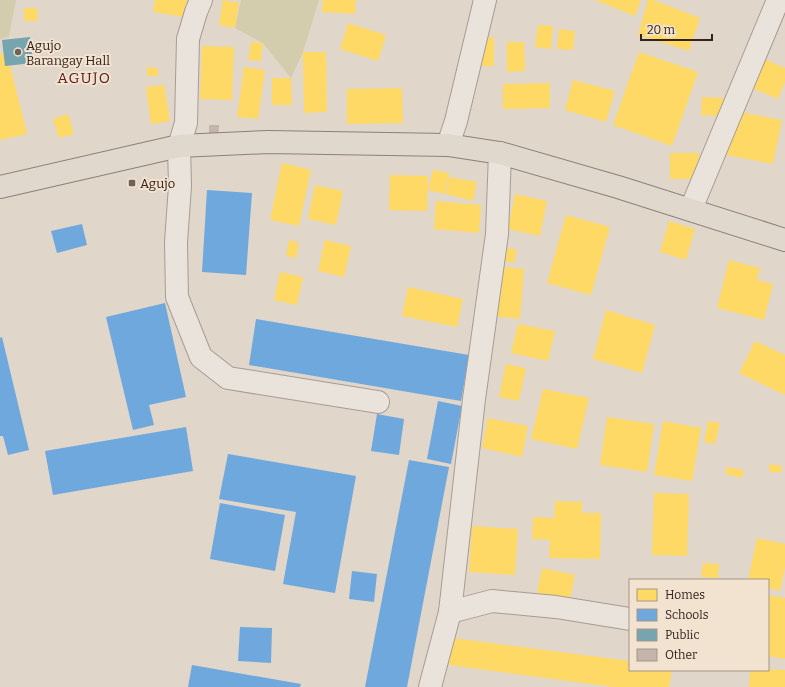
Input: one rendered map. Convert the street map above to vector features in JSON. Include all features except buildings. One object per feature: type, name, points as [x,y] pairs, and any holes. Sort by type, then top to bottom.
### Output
[{"type":"main road","points":[[0,187],[179,146],[268,142],[448,146],[500,152],[691,209],[785,240]]},
{"type":"street","points":[[202,0],[196,12],[188,39],[186,123],[179,146],[180,186],[176,242],[177,297],[200,357],[228,378],[378,402]]},
{"type":"street","points":[[448,146],[458,114],[485,0]]},
{"type":"street","points":[[691,209],[778,0]]},
{"type":"street","points":[[430,687],[450,612],[474,399],[497,234],[500,152]]},
{"type":"street","points":[[450,612],[492,600],[556,607],[629,618]]},
{"type":"shaded area","points":[[0,0],[16,0],[9,36],[0,39]]},
{"type":"shaded area","points":[[241,0],[319,0],[303,52],[291,78],[263,43],[235,28]]},
{"type":"place","name":"Agujo Barangay Hall","points":[[18,52]]},
{"type":"place","name":"Agujo","points":[[132,183]]},
{"type":"district","name":"AGUJO","points":[[84,78]]}]
